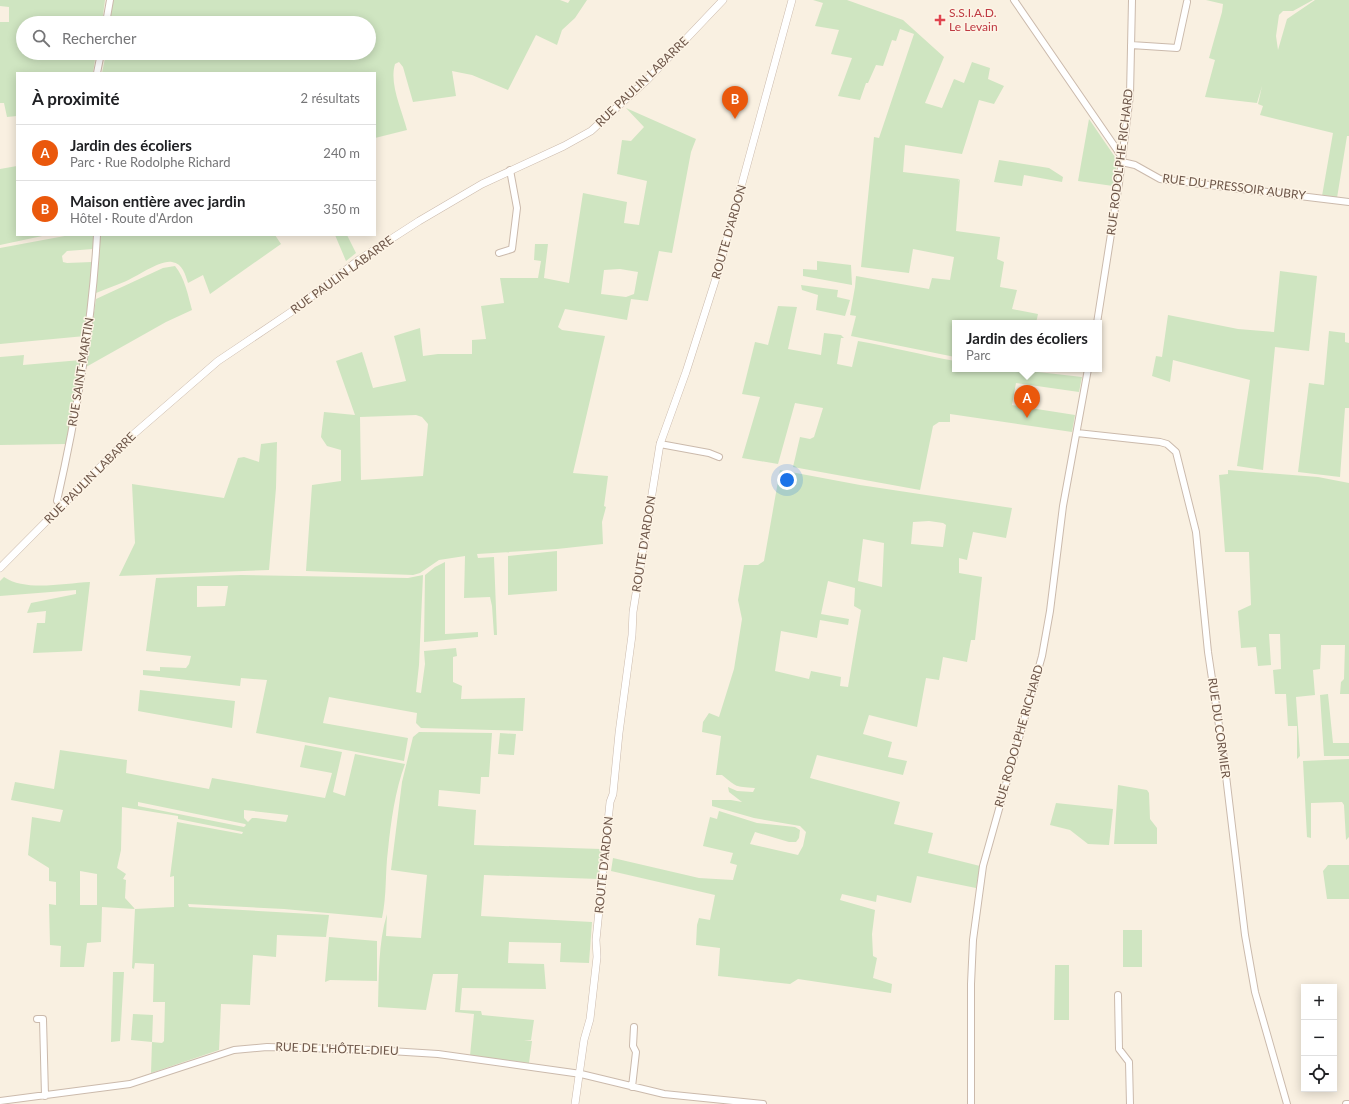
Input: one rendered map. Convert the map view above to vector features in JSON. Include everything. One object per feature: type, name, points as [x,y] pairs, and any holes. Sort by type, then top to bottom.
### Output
[{"type":"street","points":[[107,16],[110,0]]},
{"type":"street","name":"RUE PAULIN LABARRE","points":[[0,568],[61,505],[128,440],[218,361],[294,310],[366,255],[444,206],[510,170],[564,146],[591,131],[648,79],[723,0]]},
{"type":"street","name":"ROUTE D'ARDON","points":[[576,1104],[581,1074],[584,1040],[593,997],[597,957],[596,940],[610,802],[613,794],[619,733],[632,635],[633,612],[660,444],[686,372],[717,275],[792,0]]},
{"type":"street","points":[[1014,0],[1122,159]]},
{"type":"street","name":"RUE RODOLPHE RICHARD","points":[[1098,320],[1106,272],[1130,95],[1132,0]]},
{"type":"street","points":[[1131,45],[1176,48],[1187,2]]},
{"type":"street","points":[[97,72],[100,60]]},
{"type":"street","name":"RUE DU PRESSOIR AUBRY","points":[[1122,159],[1160,179],[1349,202]]},
{"type":"street","points":[[499,253],[512,249],[517,208],[510,170]]},
{"type":"street","name":"RUE SAINT-MARTIN","points":[[61,505],[57,501],[70,444],[85,359],[93,294],[97,236]]},
{"type":"street","name":"RUE RODOLPHE RICHARD","points":[[971,1104],[971,984],[973,940],[983,866],[1042,656],[1050,611],[1063,506],[1087,372]]},
{"type":"street","name":"RUE DU CORMIER","points":[[1077,433],[1160,442],[1167,444],[1176,452],[1187,491],[1196,532],[1208,652],[1224,759],[1246,942],[1255,992],[1287,1104]]},
{"type":"street","points":[[660,444],[709,453],[719,457]]},
{"type":"street","points":[[1118,995],[1119,1049],[1129,1062],[1130,1104]]},
{"type":"street","points":[[37,1019],[43,1019],[45,1096]]},
{"type":"street","points":[[632,1087],[636,1052],[633,1046],[634,1028]]},
{"type":"street","name":"RUE DE L'HÔTEL-DIEU","points":[[0,1101],[130,1084],[234,1050],[267,1046],[400,1051],[581,1074],[664,1094],[763,1104]]},
{"type":"green space","points":[[0,0],[105,0],[103,16],[16,16],[16,60],[95,60],[93,72],[16,72],[16,116],[7,117],[4,103],[0,103],[0,22],[9,22],[9,7],[0,6]]},
{"type":"green space","points":[[113,0],[560,0],[568,3],[570,0],[587,0],[575,18],[562,30],[557,45],[536,35],[508,90],[472,75],[452,71],[456,96],[413,102],[403,67],[399,62],[395,64],[395,88],[407,130],[376,138],[376,72],[102,72],[105,60],[376,60],[376,16],[111,16]]},
{"type":"green space","points":[[813,0],[847,0],[903,20],[944,57],[925,103],[942,108],[954,79],[964,83],[972,62],[990,68],[988,79],[1004,86],[994,104],[979,100],[962,154],[905,145],[903,172],[959,179],[958,182],[960,179],[956,231],[1000,237],[997,259],[1004,262],[1000,287],[1017,290],[1012,309],[1038,314],[1037,320],[952,320],[952,356],[851,336],[856,316],[850,315],[856,276],[929,289],[932,278],[950,280],[954,257],[913,249],[909,273],[861,267],[874,137],[879,138],[914,34],[900,29],[896,41],[892,40],[883,66],[876,65],[868,83],[866,83],[860,100],[838,96],[852,58],[831,54],[839,30],[815,26],[823,3]]},
{"type":"green space","points":[[1206,0],[1313,0],[1293,11],[1283,11],[1279,15],[1276,36],[1278,50],[1287,19],[1315,0],[1349,0],[1349,136],[1347,136],[1337,198],[1322,196],[1333,133],[1260,115],[1263,106],[1258,104],[1262,86],[1257,103],[1205,97],[1215,60],[1209,58],[1223,4]]},
{"type":"green space","points":[[626,108],[696,139],[691,152],[672,253],[659,251],[648,301],[631,299],[627,320],[565,309],[558,327],[562,330],[605,336],[573,473],[608,476],[604,506],[606,507],[602,522],[603,544],[557,549],[477,554],[478,558],[494,557],[497,635],[494,635],[490,597],[464,598],[465,556],[439,560],[420,573],[413,575],[306,571],[312,485],[341,481],[341,450],[327,446],[321,437],[324,412],[355,415],[336,361],[362,352],[373,388],[406,381],[394,336],[420,328],[423,356],[438,354],[472,354],[472,340],[486,339],[481,306],[504,303],[500,278],[538,278],[541,261],[534,260],[535,244],[548,244],[544,278],[569,283],[583,193],[627,202],[624,223],[639,225],[647,181],[617,174],[622,140],[631,141],[644,127]],"holes":[[[620,269],[638,272],[634,294],[626,297],[601,294],[604,270]],[[416,415],[422,417],[428,424],[423,476],[361,480],[360,417]]]},
{"type":"green space","points":[[1089,119],[1115,157],[1117,163],[1113,186],[1078,181]]},
{"type":"green space","points":[[999,160],[1049,168],[1063,177],[1062,182],[1024,175],[1022,186],[994,182]]},
{"type":"green space","points":[[16,166],[16,236],[42,236],[0,245],[0,169]]},
{"type":"green space","points":[[65,236],[93,236],[93,249],[67,251],[62,256],[63,262],[67,263],[92,262],[85,336],[0,344],[0,248]]},
{"type":"green space","points":[[100,236],[276,236],[281,244],[210,294],[203,275],[188,283],[185,273],[181,267],[172,262],[155,266],[129,280],[96,293]]},
{"type":"green space","points":[[335,236],[348,236],[356,253],[346,261]]},
{"type":"green space","points":[[817,261],[851,265],[852,285],[803,276],[803,269],[817,270]]},
{"type":"green space","points":[[175,266],[184,282],[192,310],[166,322],[86,367],[96,299],[163,268]]},
{"type":"green space","points":[[1280,271],[1317,276],[1309,351],[1275,347],[1263,470],[1237,466],[1250,380],[1173,360],[1170,382],[1152,376],[1156,356],[1162,357],[1168,315],[1238,329],[1274,332]]},
{"type":"green space","points":[[801,285],[838,290],[837,297],[850,300],[845,316],[816,310],[818,295],[802,290]]},
{"type":"green space","points":[[778,306],[797,307],[788,349],[821,355],[824,333],[841,335],[844,338],[841,338],[837,364],[852,367],[858,341],[952,360],[952,372],[1038,372],[1082,377],[1079,392],[1016,383],[1012,405],[1075,415],[1072,432],[950,414],[950,422],[939,422],[933,426],[920,490],[793,467],[800,437],[810,439],[814,437],[823,408],[795,403],[778,464],[742,458],[760,397],[742,394],[755,342],[768,345]]},
{"type":"green space","points":[[1329,331],[1345,333],[1345,342],[1349,343],[1349,408],[1345,408],[1340,477],[1298,472],[1309,383],[1324,385]]},
{"type":"green space","points":[[24,355],[23,365],[81,360],[66,444],[0,445],[0,357]]},
{"type":"green space","points":[[277,442],[276,488],[269,570],[119,576],[135,543],[132,484],[224,498],[238,458],[244,457],[259,462],[261,444]]},
{"type":"green space","points":[[780,470],[860,485],[1012,508],[1006,538],[973,532],[967,560],[959,558],[959,573],[982,577],[975,640],[971,640],[967,662],[943,657],[939,680],[926,678],[917,727],[869,715],[863,734],[892,742],[888,757],[907,761],[903,775],[817,755],[810,778],[900,802],[894,824],[933,833],[928,853],[980,866],[976,888],[917,876],[911,903],[877,895],[876,902],[842,894],[840,900],[875,910],[872,934],[873,956],[877,958],[873,978],[892,984],[891,993],[798,979],[790,984],[718,976],[720,948],[696,945],[697,925],[699,918],[710,920],[715,895],[611,871],[613,858],[699,878],[733,880],[737,865],[730,863],[733,853],[703,846],[710,817],[717,819],[719,811],[757,823],[795,827],[800,830],[799,838],[796,842],[789,842],[755,832],[750,844],[798,855],[803,846],[806,832],[800,826],[754,818],[712,806],[712,800],[731,800],[742,802],[729,792],[728,787],[737,791],[753,792],[755,788],[737,786],[722,775],[716,775],[721,736],[702,732],[703,722],[709,713],[719,717],[734,669],[742,619],[738,600],[744,565],[758,565],[764,561]],"holes":[[[929,521],[943,523],[946,525],[943,547],[911,544],[913,522]],[[863,539],[884,543],[882,587],[858,581]],[[828,581],[855,588],[854,606],[861,610],[848,687],[840,686],[841,677],[811,671],[809,679],[775,671],[781,631],[817,638],[820,620],[848,625],[849,619],[821,614]]]},
{"type":"green space","points":[[1228,470],[1318,477],[1349,483],[1349,694],[1340,694],[1341,682],[1344,679],[1345,645],[1321,645],[1320,669],[1313,670],[1315,695],[1296,697],[1300,756],[1297,759],[1297,726],[1288,726],[1286,694],[1275,694],[1273,670],[1281,669],[1280,634],[1269,634],[1271,665],[1258,666],[1256,647],[1241,648],[1238,611],[1251,605],[1249,552],[1225,552],[1219,475],[1228,474]]},
{"type":"green space","points":[[557,551],[557,591],[508,595],[508,556]]},
{"type":"green space","points":[[445,562],[445,634],[478,632],[478,637],[424,642],[425,575],[435,567]]},
{"type":"green space","points":[[241,575],[408,578],[423,575],[419,665],[416,692],[421,693],[425,664],[424,651],[456,648],[457,656],[453,657],[453,682],[462,686],[461,699],[525,698],[523,731],[421,728],[416,723],[417,713],[329,697],[323,723],[408,738],[404,761],[256,733],[267,680],[241,678],[240,686],[143,675],[143,670],[160,671],[160,667],[186,668],[189,664],[191,656],[146,651],[156,578]],"holes":[[[197,586],[228,586],[225,606],[197,607]]]},
{"type":"green space","points":[[4,577],[13,582],[46,586],[90,582],[82,651],[33,653],[37,623],[45,623],[46,611],[27,613],[31,603],[76,594],[76,590],[0,596],[0,581]]},
{"type":"green space","points":[[140,690],[235,701],[232,728],[138,711]]},
{"type":"green space","points":[[1328,694],[1333,743],[1349,743],[1349,756],[1324,756],[1320,695]]},
{"type":"green space","points":[[419,732],[492,733],[489,777],[481,777],[480,794],[439,790],[438,806],[476,810],[474,845],[601,849],[598,879],[484,875],[481,916],[592,922],[589,963],[560,962],[561,943],[509,942],[508,963],[544,964],[546,989],[462,988],[460,1010],[481,1011],[482,1015],[534,1020],[531,1040],[524,1040],[532,1041],[529,1063],[470,1056],[474,1014],[455,1012],[458,974],[433,974],[426,1010],[378,1007],[380,948],[387,914],[386,936],[421,938],[427,875],[391,870],[402,782],[413,737]]},
{"type":"green space","points":[[500,733],[516,734],[514,755],[498,754]]},
{"type":"green space","points":[[305,745],[342,752],[333,792],[345,796],[355,754],[405,764],[396,795],[392,817],[387,858],[385,901],[382,918],[284,909],[188,904],[189,907],[329,915],[326,937],[277,935],[276,957],[253,955],[250,1005],[221,1004],[219,1050],[151,1073],[152,1042],[162,1043],[164,1041],[165,1002],[153,1002],[154,964],[135,963],[134,969],[132,968],[135,909],[102,907],[101,942],[87,943],[84,967],[60,967],[61,946],[50,945],[49,904],[56,905],[56,882],[49,881],[49,868],[28,855],[32,817],[60,822],[63,810],[11,800],[15,782],[54,789],[60,750],[127,760],[126,773],[209,789],[212,778],[325,798],[332,773],[300,767]],"holes":[[[138,802],[246,825],[244,827],[138,806]],[[122,807],[178,816],[178,819],[243,832],[242,834],[177,822],[170,877],[174,876],[174,907],[135,909],[125,898],[126,880],[123,879],[126,874],[117,868],[121,850]],[[244,810],[288,815],[286,822],[256,818],[252,818],[248,822],[244,818]],[[80,871],[97,874],[97,905],[80,905]]]},
{"type":"green space","points":[[1349,759],[1349,837],[1346,840],[1344,805],[1342,802],[1311,803],[1311,838],[1307,837],[1303,761]]},
{"type":"green space","points":[[1118,785],[1147,790],[1149,793],[1150,819],[1157,828],[1157,844],[1114,844]]},
{"type":"green space","points":[[1056,803],[1113,809],[1109,845],[1088,844],[1070,830],[1050,825]]},
{"type":"green space","points":[[1328,865],[1349,865],[1349,899],[1327,899],[1323,871]]},
{"type":"green space","points":[[1123,930],[1142,930],[1142,967],[1123,967]]},
{"type":"green space","points":[[329,937],[377,941],[377,981],[330,980],[325,982]]},
{"type":"green space","points":[[1055,965],[1069,965],[1069,1020],[1054,1020]]},
{"type":"green space","points":[[113,972],[124,972],[120,1041],[111,1042]]},
{"type":"green space","points":[[133,1014],[153,1015],[152,1042],[131,1040]]},
{"type":"place","name":"S.S.I.A.D. Le Levain","points":[[940,20]]},
{"type":"place","name":"Maison entière avec jardin","points":[[735,119]]},
{"type":"place","name":"Jardin des écoliers","points":[[1027,418]]}]
